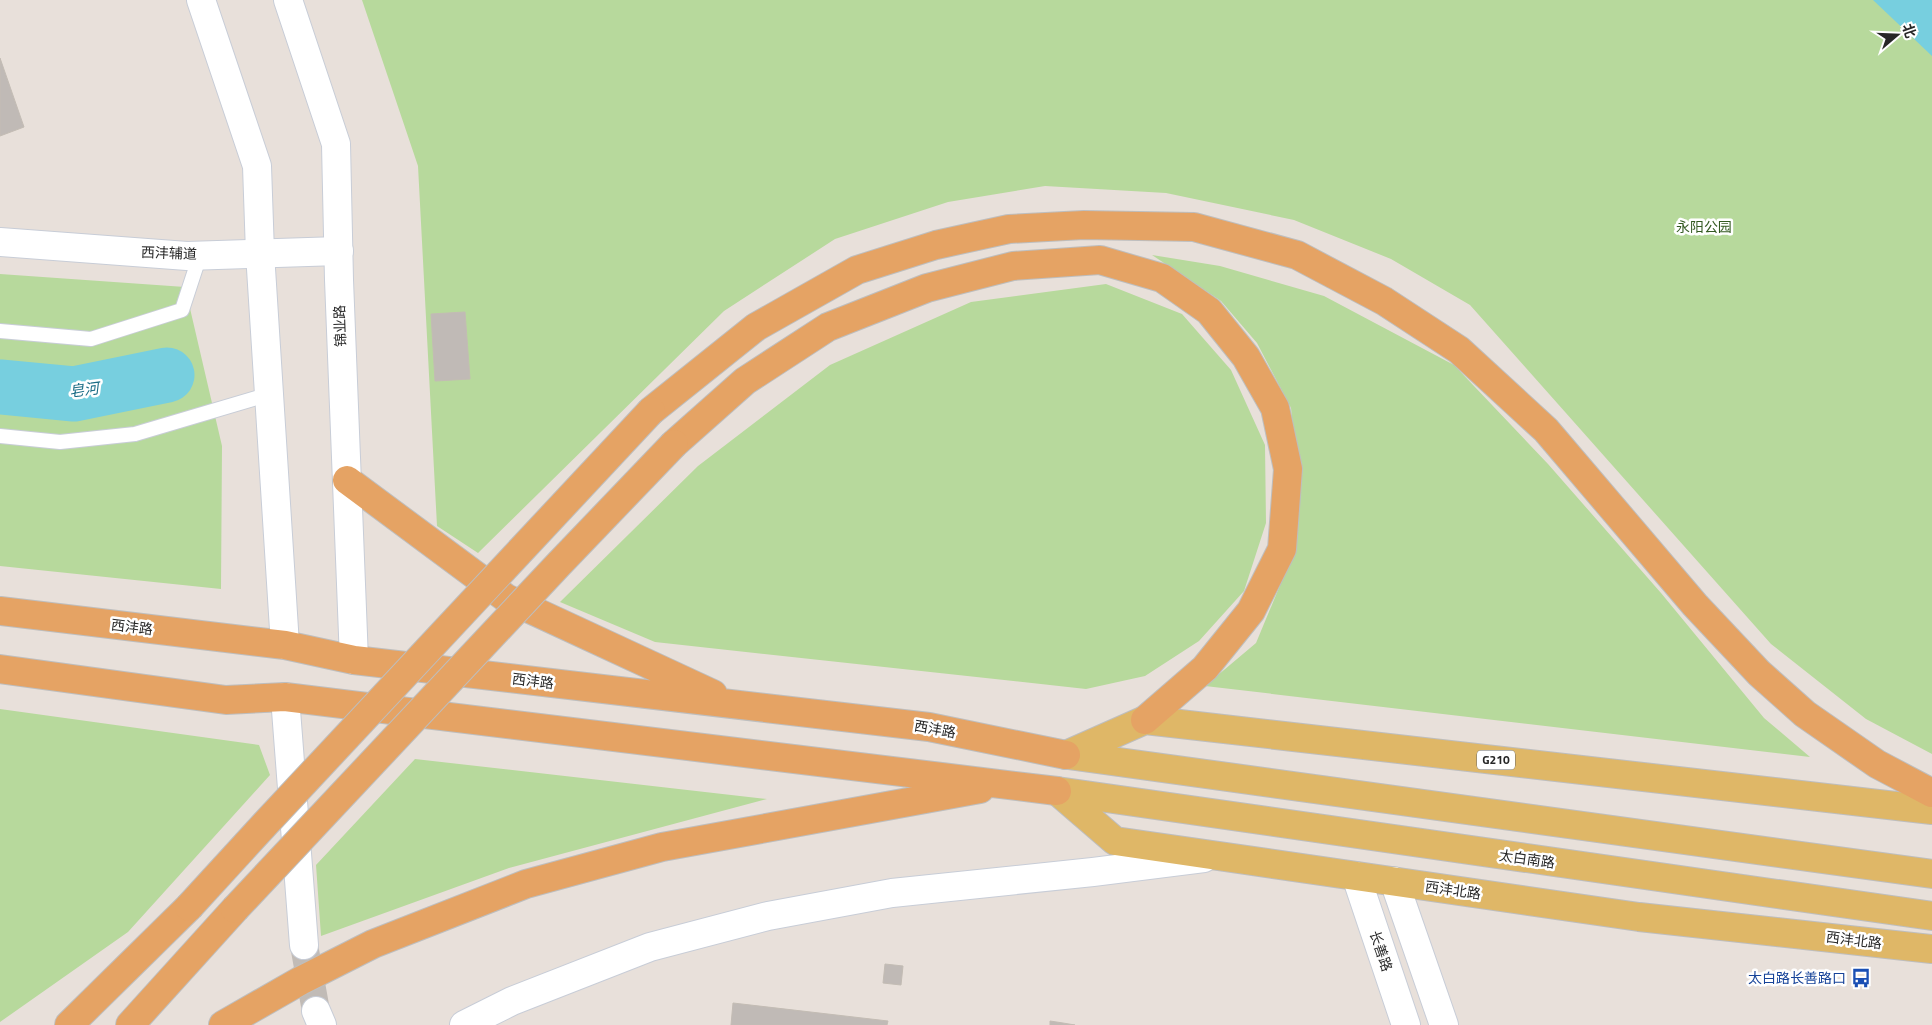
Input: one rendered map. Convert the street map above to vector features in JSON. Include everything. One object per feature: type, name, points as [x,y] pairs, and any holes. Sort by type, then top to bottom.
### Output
[{"type":"highway","points":[[69,1025],[189,907],[651,411],[765,322],[857,270],[936,245],[1008,229],[1084,225],[1194,227],[1297,255],[1384,301],[1459,350],[1546,430],[1695,605],[1759,673],[1805,714],[1877,764],[1932,793]]},
{"type":"highway","points":[[130,1025],[235,909],[674,444],[745,381],[828,327],[927,288],[1013,266],[1100,260],[1162,278],[1209,311],[1246,357],[1274,408],[1288,469],[1282,549],[1251,612],[1205,668],[1145,720]]},
{"type":"highway","points":[[346,480],[506,598],[735,704]]},
{"type":"highway","name":"西沣路","points":[[0,611],[285,645],[354,660],[929,727],[1066,755]]},
{"type":"highway","points":[[0,670],[226,700],[285,697],[1057,791]]},
{"type":"highway","points":[[223,1025],[300,981],[372,944],[526,884],[662,846],[1005,785]]},
{"type":"main road","points":[[1066,755],[1145,720]]},
{"type":"main road","name":"G210","points":[[1145,720],[1932,810]]},
{"type":"main road","points":[[1066,755],[1123,761],[1932,874]]},
{"type":"main road","name":"太白南路","points":[[1057,791],[1122,802],[1932,916]]},
{"type":"main road","name":"西沣北路","points":[[1057,791],[1115,841],[1639,917],[1932,949]]},
{"type":"street","points":[[202,0],[257,166],[260,253],[285,645]]},
{"type":"street","name":"锦业路","points":[[288,0],[336,144],[346,480],[354,660]]},
{"type":"street","name":"西沣辅道","points":[[0,242],[187,256],[339,251]]},
{"type":"street","points":[[285,697],[304,945]]},
{"type":"street","points":[[464,1025],[512,1001],[650,947],[768,916],[892,893],[1093,872],[1219,856]]},
{"type":"street","name":"长善路","points":[[1356,876],[1406,1025]]},
{"type":"street","points":[[1394,881],[1444,1025]]},
{"type":"lane","points":[[0,331],[91,339],[182,310],[200,255]]},
{"type":"lane","points":[[0,436],[60,442],[135,434],[270,394]]},
{"type":"green space","name":"永阳公园","points":[[362,0],[1932,0],[1932,754],[1866,719],[1771,644],[1470,305],[1391,259],[1294,220],[1166,193],[1045,186],[948,202],[835,239],[724,311],[478,553],[437,526],[418,166]]},
{"type":"green space","points":[[1152,255],[1220,266],[1324,296],[1454,365],[1548,464],[1661,593],[1764,718],[1810,757],[1205,686],[1256,643],[1286,571],[1300,495],[1291,408],[1257,343],[1221,301]]},
{"type":"green space","points":[[0,274],[185,287],[222,446],[221,589],[0,566]]},
{"type":"green space","points":[[1106,284],[1182,314],[1231,370],[1265,445],[1266,523],[1244,591],[1199,641],[1145,676],[1086,689],[655,642],[560,602],[698,466],[830,365],[971,302]]},
{"type":"green space","points":[[0,709],[259,745],[270,775],[128,932],[0,1022]]},
{"type":"green space","points":[[415,759],[767,799],[509,868],[321,936],[316,865]]},
{"type":"water","points":[[1873,0],[1932,0],[1932,56]]},
{"type":"building","points":[[0,58],[24,127],[0,136]]},
{"type":"building","points":[[465,312],[470,379],[435,381],[431,314]]},
{"type":"building","points":[[885,964],[903,966],[901,985],[883,983]]},
{"type":"building","points":[[733,1003],[888,1021],[887,1025],[731,1025]]},
{"type":"building","points":[[1050,1021],[1063,1023],[1075,1025],[1050,1025]]},
{"type":"waterway","name":"皂河","points":[[0,387],[74,394],[167,375]]},
{"type":"tunnel","points":[[304,945],[316,1011]]},
{"type":"place","name":"太白路长善路口","points":[[1861,978]]}]
